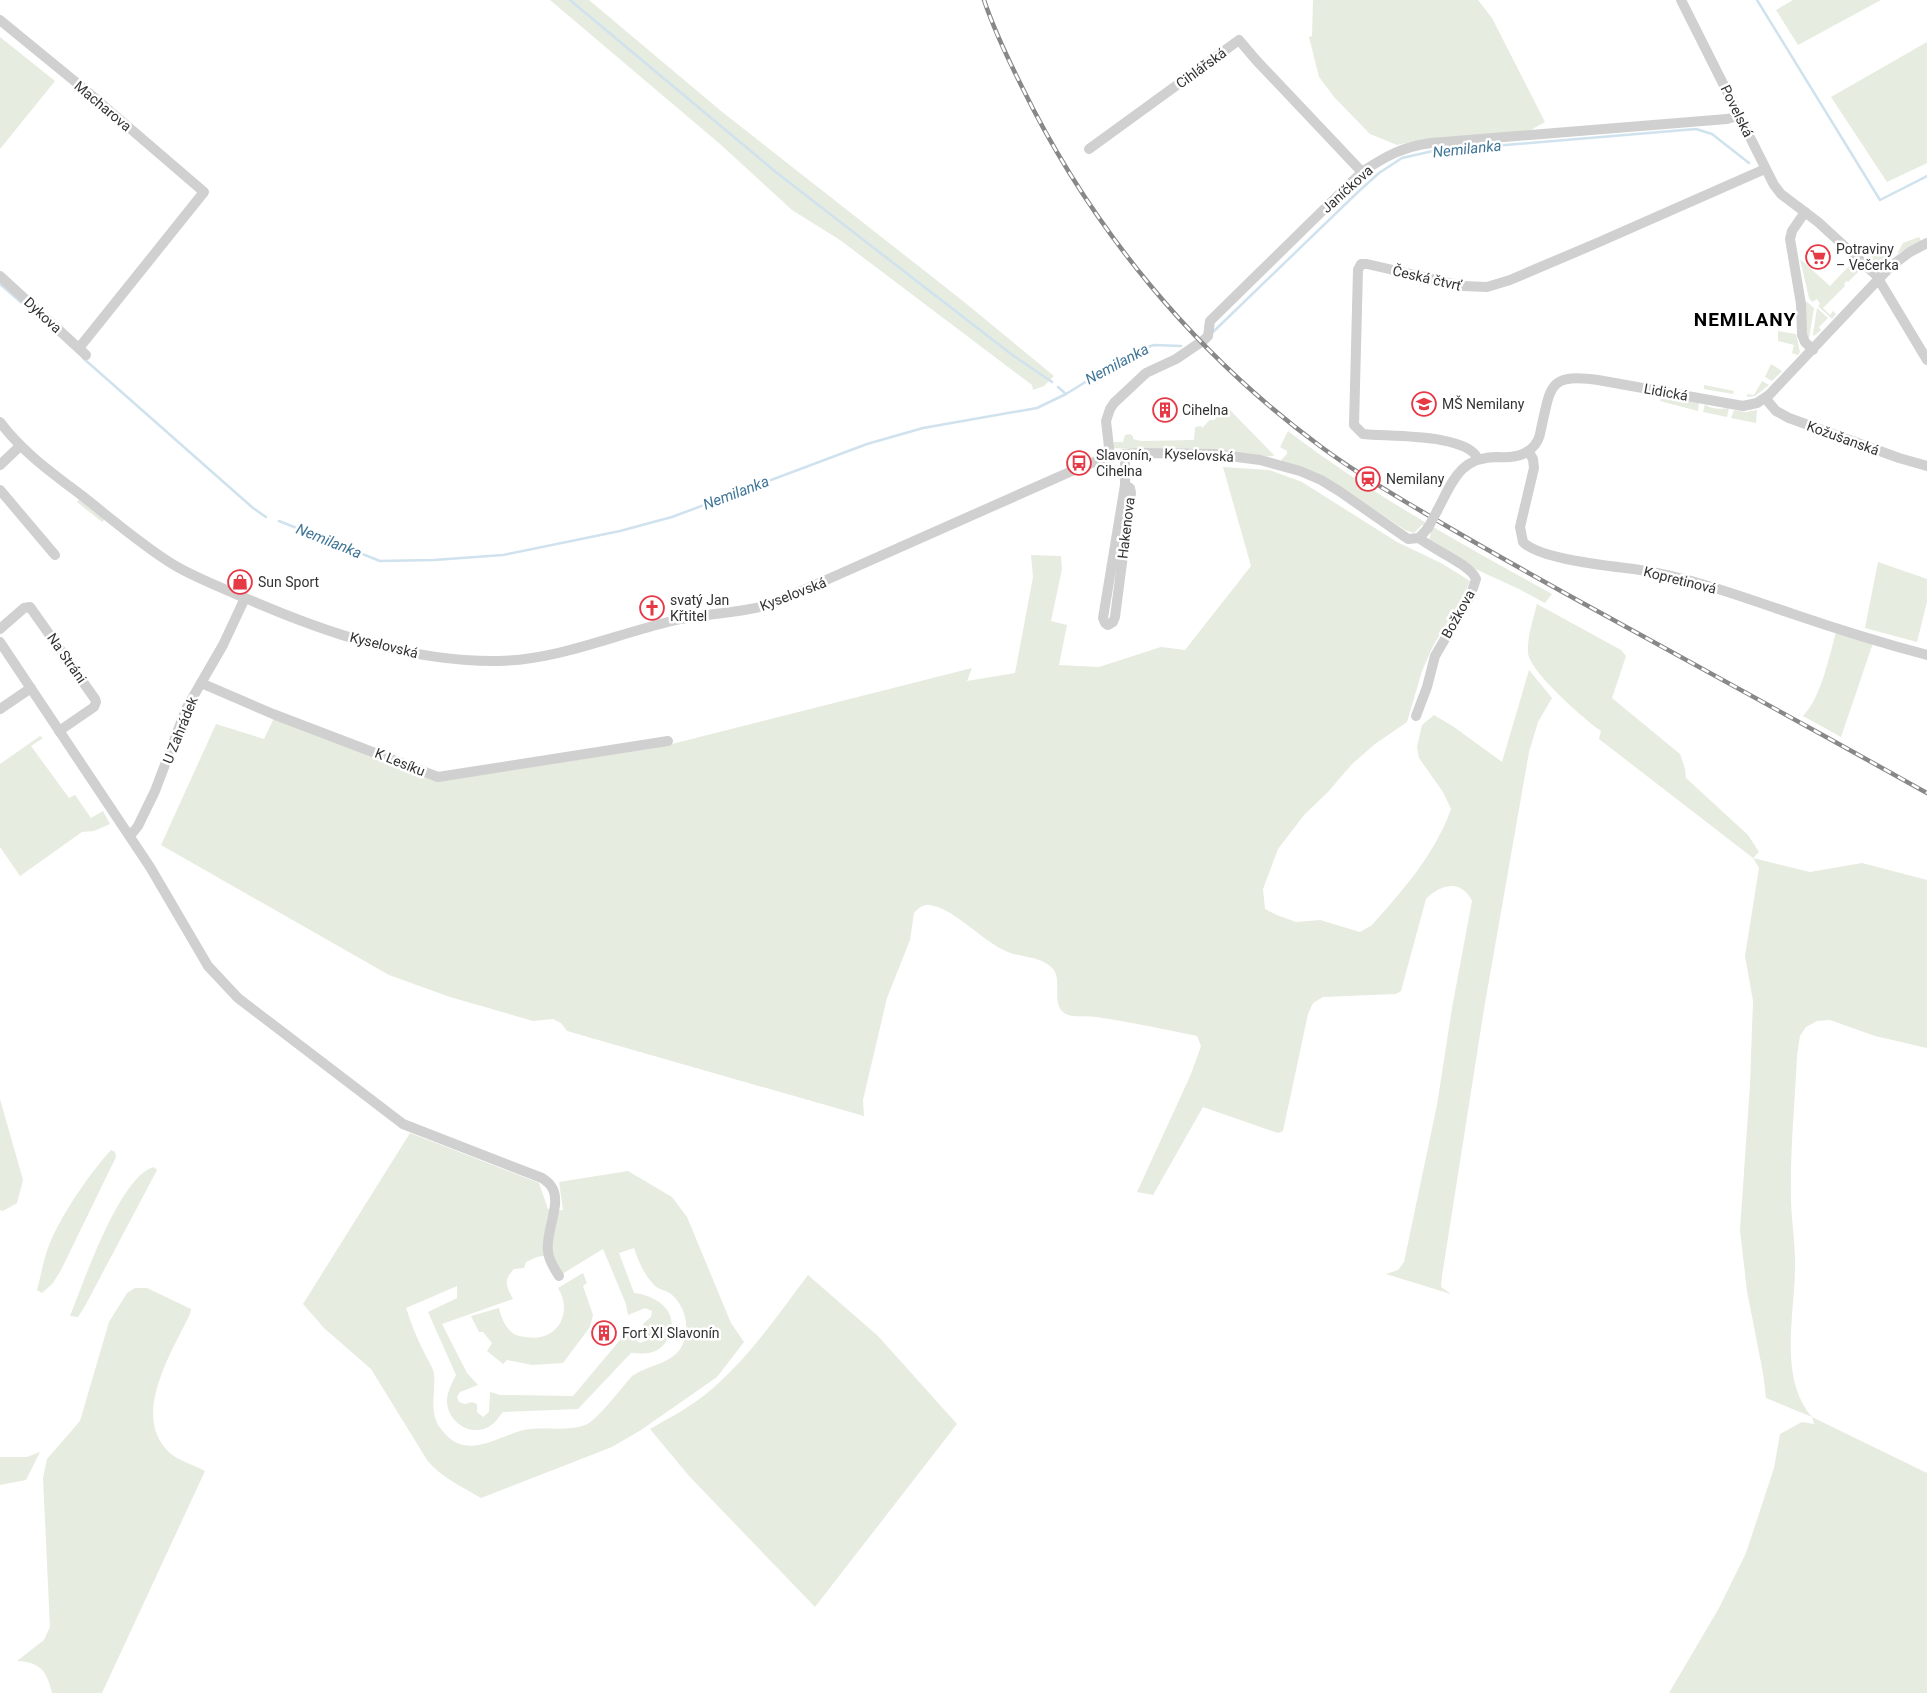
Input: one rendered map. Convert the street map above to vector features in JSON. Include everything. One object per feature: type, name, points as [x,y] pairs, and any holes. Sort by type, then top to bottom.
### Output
[{"type":"street","name":"Povelská","points":[[1681,0],[1765,169],[1781,194],[1832,234],[1872,272],[1927,360]]},
{"type":"street","name":"Macharova","points":[[0,20],[204,192],[82,351]]},
{"type":"street","name":"Cihlářská","points":[[1089,149],[1239,40],[1362,172]]},
{"type":"street","name":"Janíčkova","points":[[1110,456],[1106,421],[1114,403],[1146,373],[1176,359],[1204,340],[1208,336],[1210,321],[1362,172],[1398,150],[1431,143],[1727,119],[1739,116]]},
{"type":"street","name":"Česká čtvrť","points":[[1478,459],[1474,452],[1446,440],[1363,434],[1357,430],[1354,425],[1358,270],[1360,264],[1463,286],[1487,287],[1517,277],[1598,243],[1765,169]]},
{"type":"street","points":[[1805,212],[1792,230],[1790,239],[1801,304],[1802,335],[1813,350]]},
{"type":"street","name":"Lidická","points":[[1528,451],[1535,446],[1539,438],[1551,389],[1556,383],[1566,378],[1598,380],[1746,406],[1757,403],[1765,398],[1813,350],[1898,260],[1912,250],[1927,243]]},
{"type":"street","name":"Dykova","points":[[0,276],[82,351]]},
{"type":"street","name":"Kožušanská","points":[[1765,398],[1776,411],[1789,418],[1899,458],[1927,466]]},
{"type":"street","name":"Kyselovská","points":[[0,422],[20,446],[54,475],[160,556],[188,572],[245,598],[324,629],[428,656],[484,661],[512,661],[543,657],[674,620],[744,611],[772,604],[1066,473],[1110,456],[1125,454],[1222,454],[1260,460],[1292,469],[1314,477],[1340,491],[1406,538],[1413,540],[1419,538]]},
{"type":"street","points":[[0,465],[20,446]]},
{"type":"street","points":[[1419,538],[1428,528],[1456,475],[1466,465],[1478,459],[1512,457],[1528,451]]},
{"type":"street","name":"Kopretinová","points":[[1528,451],[1533,459],[1534,468],[1520,531],[1523,542],[1532,549],[1560,557],[1685,580],[1721,590],[1871,640],[1927,655]]},
{"type":"street","points":[[1125,454],[1125,485]]},
{"type":"street","name":"Hakenova","points":[[1125,485],[1130,488],[1131,492],[1115,617],[1113,622],[1108,625],[1104,622],[1103,618],[1125,485]]},
{"type":"street","points":[[0,490],[55,555]]},
{"type":"street","name":"Božkova","points":[[1416,716],[1427,687],[1435,656],[1471,594],[1476,579],[1470,570],[1419,538]]},
{"type":"street","name":"U Zahrádek","points":[[130,836],[138,826],[155,791],[182,718],[223,645],[245,598]]},
{"type":"street","name":"Na Stráni","points":[[0,629],[24,608],[30,607],[95,700],[94,707],[59,730]]},
{"type":"street","points":[[0,642],[130,836],[184,922],[208,966],[238,998],[403,1124],[542,1178],[551,1186],[554,1195],[554,1208],[547,1250],[559,1276]]},
{"type":"street","name":"K Lesíku","points":[[201,683],[273,714],[438,777],[668,741]]},
{"type":"street","points":[[0,709],[31,688]]},
{"type":"shaded area","points":[[550,0],[589,0],[721,111],[963,301],[1054,376],[1044,386],[1033,390],[1032,385],[840,240],[792,210],[720,144]]},
{"type":"shaded area","points":[[1313,0],[1478,0],[1492,18],[1545,122],[1529,131],[1411,142],[1397,145],[1370,134],[1335,98],[1319,77],[1309,37],[1312,36]]},
{"type":"shaded area","points":[[1793,0],[1881,0],[1798,45],[1776,10]]},
{"type":"shaded area","points":[[0,37],[55,81],[0,149]]},
{"type":"shaded area","points":[[1927,42],[1927,163],[1887,182],[1831,97]]},
{"type":"shaded area","points":[[1919,237],[1921,241],[1897,254],[1903,243]]},
{"type":"shaded area","points":[[1890,249],[1893,256],[1880,268],[1867,258]]},
{"type":"shaded area","points":[[1800,259],[1830,286],[1849,266],[1854,266],[1859,271],[1848,282],[1846,281],[1845,286],[1823,308],[1830,315],[1833,311],[1836,314],[1832,319],[1818,306],[1820,304],[1817,299],[1812,302],[1809,298]]},
{"type":"shaded area","points":[[1806,301],[1814,308],[1809,338],[1805,334]]},
{"type":"shaded area","points":[[1817,308],[1828,318],[1819,327],[1821,330],[1814,336],[1813,334]]},
{"type":"shaded area","points":[[1778,331],[1796,334],[1800,352],[1798,355],[1792,353],[1794,345],[1778,341]]},
{"type":"shaded area","points":[[1771,364],[1782,371],[1772,381],[1765,377]]},
{"type":"shaded area","points":[[1762,381],[1769,385],[1755,396],[1747,397],[1747,394],[1754,395]]},
{"type":"shaded area","points":[[1704,385],[1734,391],[1733,394],[1704,389]]},
{"type":"shaded area","points":[[1661,396],[1683,402],[1686,400],[1699,402],[1698,411],[1660,401]]},
{"type":"shaded area","points":[[1705,404],[1713,408],[1729,408],[1727,417],[1703,412]]},
{"type":"shaded area","points":[[1225,405],[1273,456],[1261,457],[1113,448],[1114,442],[1123,442],[1125,435],[1130,434],[1133,436],[1133,439],[1141,441],[1194,440],[1195,427],[1201,426],[1202,428],[1210,420],[1215,420],[1217,413]]},
{"type":"shaded area","points":[[1734,410],[1746,412],[1757,410],[1756,423],[1731,418]]},
{"type":"shaded area","points":[[1288,431],[1384,497],[1552,594],[1545,603],[1471,567],[1429,541],[1431,531],[1422,525],[1414,533],[1405,530],[1345,490],[1284,462],[1281,460],[1287,454],[1287,451],[1280,447]]},
{"type":"shaded area","points":[[1223,467],[1269,470],[1302,482],[1397,542],[1441,563],[1470,581],[1463,597],[1433,646],[1422,671],[1407,722],[1375,744],[1352,764],[1328,792],[1304,815],[1278,849],[1263,889],[1265,909],[1296,922],[1320,920],[1360,932],[1372,925],[1418,870],[1436,841],[1451,809],[1443,792],[1419,758],[1417,747],[1422,725],[1434,715],[1454,727],[1502,762],[1529,670],[1552,698],[1538,722],[1529,752],[1484,1009],[1442,1276],[1441,1287],[1451,1294],[1386,1274],[1398,1270],[1404,1262],[1437,1105],[1452,1008],[1472,901],[1462,889],[1457,887],[1444,887],[1426,899],[1401,991],[1396,994],[1323,997],[1313,1003],[1308,1014],[1283,1131],[1278,1133],[1203,1107],[1153,1195],[1137,1192],[1191,1074],[1201,1046],[1197,1036],[1092,1016],[1066,1014],[1061,1010],[1057,999],[1056,974],[1049,965],[1038,959],[1014,954],[999,948],[949,912],[939,908],[925,905],[914,913],[910,940],[887,998],[863,1100],[864,1116],[567,1031],[561,1023],[553,1019],[533,1021],[450,997],[389,975],[161,845],[216,724],[264,739],[274,718],[437,781],[656,748],[972,668],[967,681],[1015,673],[1033,577],[1031,555],[1061,556],[1062,569],[1051,621],[1067,625],[1059,665],[1099,667],[1161,647],[1185,650],[1251,566]]},
{"type":"shaded area","points":[[79,499],[105,519],[102,522],[77,502]]},
{"type":"shaded area","points":[[1878,562],[1927,579],[1927,602],[1917,642],[1865,628]]},
{"type":"shaded area","points":[[1537,604],[1621,650],[1626,656],[1612,698],[1680,754],[1686,778],[1748,835],[1759,852],[1753,858],[1599,739],[1601,731],[1571,706],[1538,672],[1528,653],[1529,635]]},
{"type":"shaded area","points":[[1836,632],[1873,643],[1841,737],[1803,716],[1820,688]]},
{"type":"shaded area","points":[[40,736],[43,738],[31,746],[69,798],[75,795],[91,818],[103,811],[110,824],[94,831],[82,832],[20,876],[0,847],[0,764]]},
{"type":"shaded area","points":[[1753,858],[1810,872],[1862,863],[1927,880],[1927,1048],[1875,1036],[1830,1020],[1817,1021],[1806,1027],[1800,1036],[1797,1055],[1791,1162],[1795,1281],[1791,1342],[1795,1383],[1801,1401],[1812,1417],[1766,1398],[1747,1291],[1740,1230],[1750,1085],[1753,1001],[1745,956],[1759,868]]},
{"type":"shaded area","points":[[0,1099],[23,1180],[17,1203],[3,1211],[0,1210]]},
{"type":"shaded area","points":[[410,1133],[539,1183],[548,1209],[563,1210],[559,1182],[628,1171],[672,1197],[687,1217],[731,1323],[744,1342],[717,1377],[641,1430],[612,1447],[481,1498],[438,1472],[432,1466],[371,1369],[324,1328],[303,1304]],"holes":[[[634,1248],[642,1268],[650,1281],[656,1287],[671,1294],[681,1307],[686,1323],[686,1331],[685,1339],[677,1353],[667,1360],[632,1376],[602,1411],[585,1425],[570,1428],[524,1430],[470,1446],[450,1439],[437,1423],[433,1402],[433,1371],[418,1340],[406,1308],[457,1286],[457,1298],[428,1312],[456,1375],[447,1401],[451,1414],[460,1425],[472,1430],[479,1430],[491,1425],[503,1412],[578,1409],[631,1353],[654,1352],[663,1346],[669,1335],[672,1326],[671,1319],[664,1306],[650,1297],[634,1293],[619,1253]],[[603,1249],[626,1304],[628,1315],[645,1308],[652,1311],[651,1317],[644,1323],[642,1328],[648,1332],[648,1340],[640,1343],[625,1331],[620,1340],[573,1396],[500,1395],[490,1392],[489,1412],[483,1417],[477,1412],[477,1404],[459,1402],[457,1397],[460,1392],[478,1385],[467,1373],[442,1324],[513,1299],[507,1287],[508,1277],[514,1269],[524,1268],[526,1262],[548,1255],[559,1276]]]},
{"type":"shaded area","points":[[111,1150],[115,1152],[116,1157],[61,1270],[53,1283],[42,1293],[37,1290],[48,1248],[59,1223],[93,1171]]},
{"type":"shaded area","points":[[154,1167],[157,1170],[85,1306],[78,1317],[70,1316],[93,1257],[116,1209],[128,1189],[141,1174]]},
{"type":"shaded area","points":[[583,1273],[587,1283],[583,1286],[593,1315],[590,1327],[563,1363],[532,1365],[507,1360],[503,1364],[487,1351],[492,1343],[483,1332],[479,1332],[471,1316],[499,1308],[506,1326],[514,1334],[536,1338],[545,1336],[559,1325],[563,1317],[564,1307],[558,1288]]},
{"type":"shaded area","points":[[808,1275],[878,1336],[957,1424],[815,1607],[689,1476],[650,1429],[693,1404],[720,1382],[748,1353]]},
{"type":"shaded area","points":[[135,1288],[147,1288],[191,1309],[158,1385],[154,1404],[154,1422],[159,1439],[171,1454],[205,1471],[102,1693],[52,1693],[48,1679],[42,1670],[32,1663],[17,1661],[44,1640],[50,1627],[43,1478],[47,1459],[80,1421],[109,1322],[127,1293]]},
{"type":"shaded area","points":[[1812,1417],[1927,1473],[1927,1693],[1669,1693],[1719,1608],[1746,1553],[1774,1468],[1780,1434],[1802,1422],[1814,1424]]},
{"type":"shaded area","points":[[40,1452],[26,1480],[0,1485],[0,1457],[27,1457]]},
{"type":"waterway","points":[[570,0],[777,173],[1011,354],[1052,382]]},
{"type":"waterway","points":[[1757,0],[1880,200],[1927,176]]},
{"type":"waterway","name":"Nemilanka","points":[[1213,332],[1359,191],[1379,173],[1402,158],[1433,151],[1696,129],[1712,134],[1749,163]]},
{"type":"waterway","name":"Nemilanka","points":[[0,284],[31,311]]},
{"type":"waterway","name":"Nemilanka","points":[[279,521],[380,561],[434,560],[503,555],[620,531],[672,517],[867,444],[923,428],[1037,408],[1066,394],[1134,352],[1154,345],[1181,346]]},
{"type":"waterway","name":"Nemilanka","points":[[83,358],[253,508],[266,517]]},
{"type":"waterway","points":[[1058,387],[1066,394]]},
{"type":"railway","points":[[984,0],[1006,55],[1049,139],[1080,190],[1113,238],[1189,329],[1274,410],[1344,463],[1443,524],[1927,793]]},
{"type":"place","name":"Potraviny – Večerka","points":[[1818,257]]},
{"type":"place","name":"MŠ Nemilany","points":[[1424,404]]},
{"type":"place","name":"Cihelna","points":[[1165,410]]},
{"type":"place","name":"Slavonín, Cihelna","points":[[1079,463]]},
{"type":"place","name":"Nemilany","points":[[1368,479]]},
{"type":"place","name":"Sun Sport","points":[[240,582]]},
{"type":"place","name":"svatý Jan Křtitel","points":[[652,608]]},
{"type":"place","name":"Fort XI Slavonín","points":[[604,1333]]},
{"type":"district","name":"NEMILANY","points":[[1745,319]]}]
